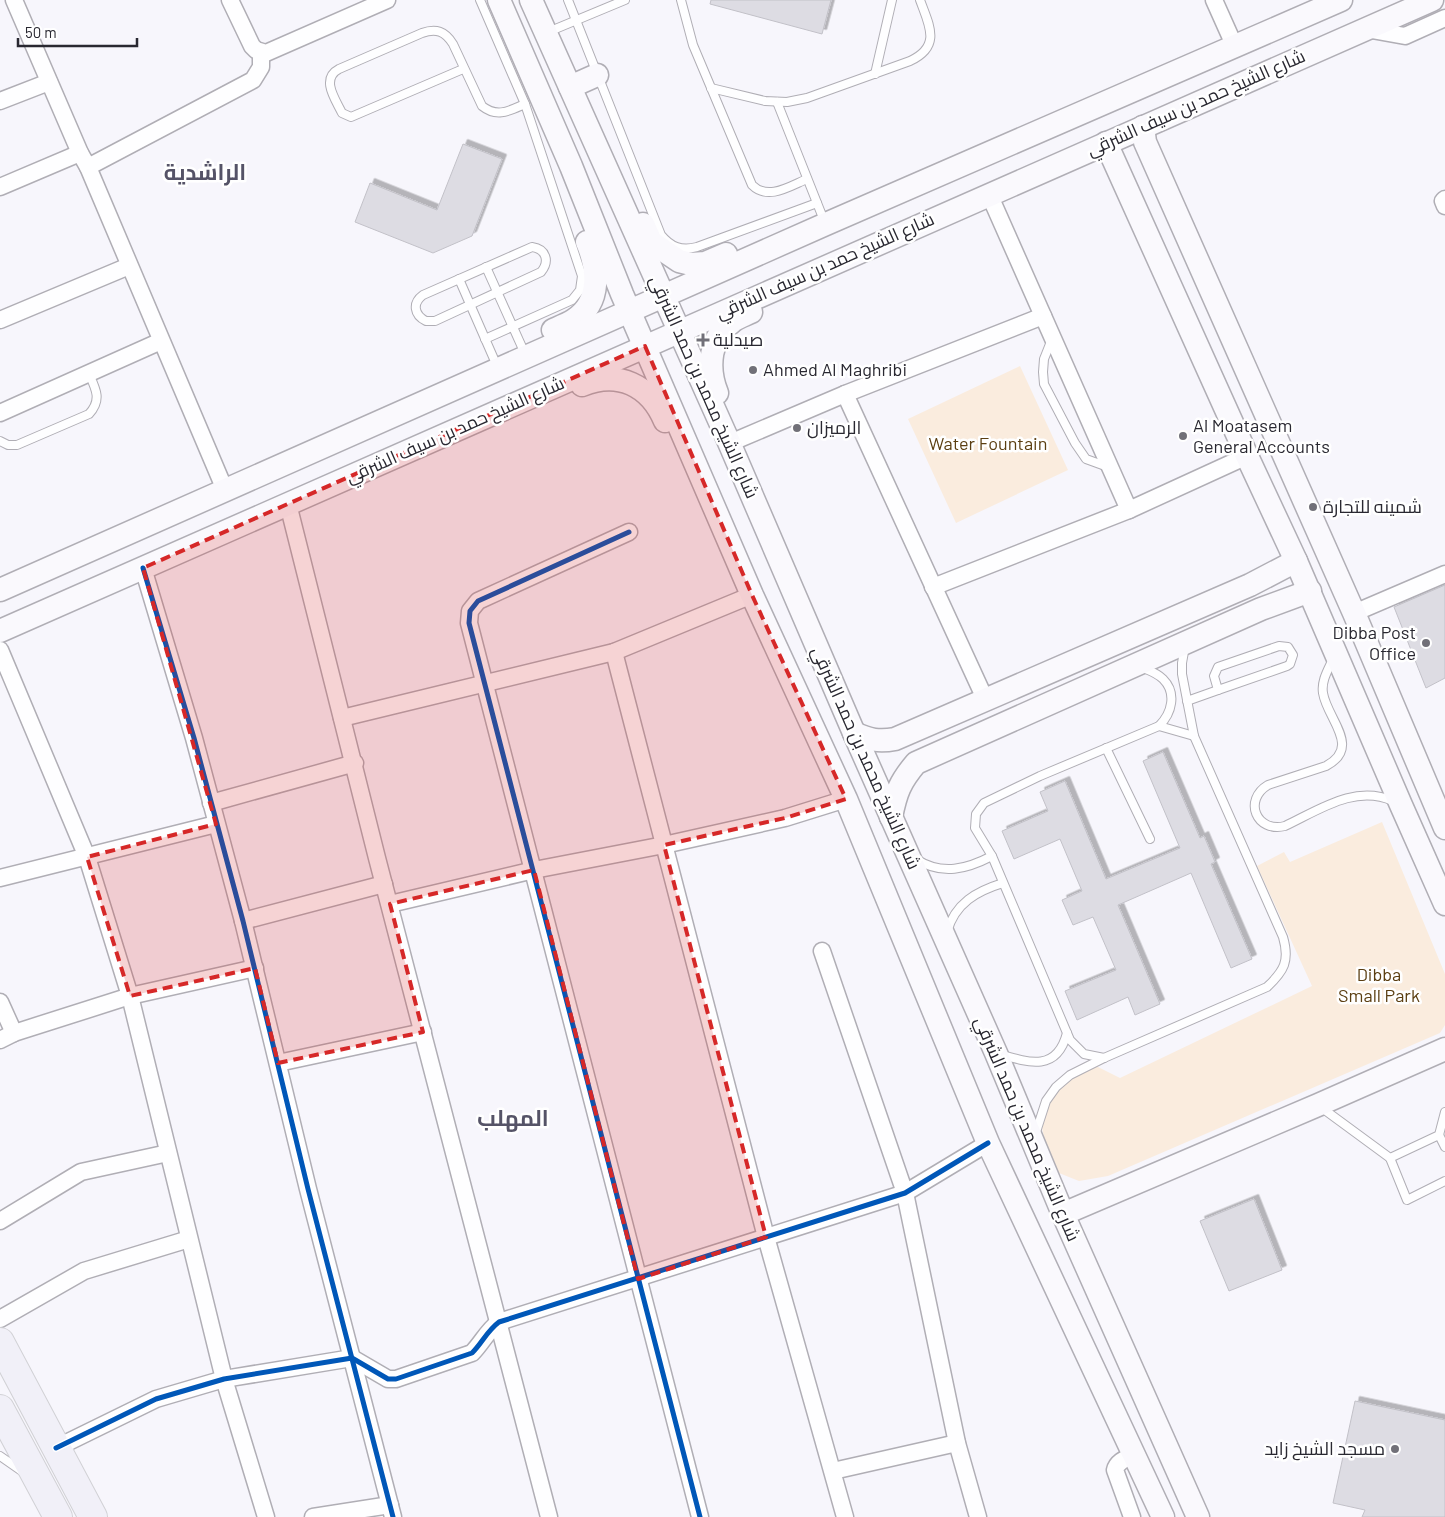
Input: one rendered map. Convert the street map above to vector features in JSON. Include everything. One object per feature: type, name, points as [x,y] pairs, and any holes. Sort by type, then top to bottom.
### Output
[{"type":"highway","points":[[0,1342],[93,1517]]},
{"type":"highway","points":[[0,1409],[58,1517]]},
{"type":"main road","name":"شارع الشيخ محمد بن حمد الشرقي","points":[[499,0],[571,166],[629,311],[752,595],[846,799],[988,1143],[1163,1517]]},
{"type":"main road","name":"شارع الشيخ محمد بن حمد الشرقي","points":[[531,0],[748,486],[854,733],[996,1053],[1063,1214],[1198,1517]]},
{"type":"main road","name":"شارع الشيخ حمد بن سيف الشرقي","points":[[0,590],[469,382],[497,364],[520,342],[629,311],[1341,0]]},
{"type":"main road","name":"شارع الشيخ حمد بن سيف الشرقي","points":[[0,631],[1432,0]]},
{"type":"main road","points":[[1405,12],[1445,5]]},
{"type":"main road","points":[[570,87],[597,75]]},
{"type":"main road","points":[[1143,127],[1146,142],[1354,613],[1445,828]]},
{"type":"main road","points":[[1106,143],[1246,456],[1310,591],[1445,904]]},
{"type":"main road","points":[[596,147],[619,176],[630,194],[651,242],[679,261],[691,264],[705,263],[778,233],[820,226]]},
{"type":"main road","points":[[520,342],[575,320],[584,310],[593,294],[596,278],[594,259],[573,208],[571,166]]},
{"type":"main road","points":[[1160,261],[1176,255],[1200,264]]},
{"type":"main road","points":[[748,486],[744,457],[716,389],[711,369],[714,345],[722,331],[732,321],[807,284],[826,266]]},
{"type":"main road","points":[[491,414],[535,404],[592,380],[610,378],[624,381],[640,388],[652,397],[662,415],[688,476],[710,498]]},
{"type":"main road","points":[[854,733],[867,740],[881,742],[895,739],[1250,585],[1296,560]]},
{"type":"main road","points":[[1250,585],[1261,609]]},
{"type":"main road","points":[[891,817],[895,796],[903,778],[916,763],[1261,609],[1310,591]]},
{"type":"main road","points":[[916,730],[928,757]]},
{"type":"main road","points":[[1063,1214],[1440,1053]]},
{"type":"street","points":[[14,0],[225,490]]},
{"type":"street","points":[[230,0],[252,46],[261,53],[270,52],[387,0]]},
{"type":"street","points":[[1214,0],[1235,47]]},
{"type":"street","points":[[1366,29],[1405,36],[1445,18]]},
{"type":"street","points":[[0,187],[84,160],[252,80],[261,67],[261,53]]},
{"type":"street","points":[[0,101],[50,82]]},
{"type":"street","points":[[989,194],[1129,510]]},
{"type":"street","points":[[1445,199],[1442,200],[1445,206]]},
{"type":"street","points":[[0,320],[129,266]]},
{"type":"street","points":[[736,440],[845,394],[1043,316]]},
{"type":"street","points":[[0,413],[161,341]]},
{"type":"street","points":[[845,394],[986,701]]},
{"type":"street","points":[[933,587],[1129,510],[1246,456]]},
{"type":"street","points":[[288,504],[384,884],[549,1517]]},
{"type":"street","points":[[629,532],[478,601],[470,611],[469,623],[700,1517]]},
{"type":"street","points":[[143,568],[194,738],[243,921],[308,1189],[392,1511],[313,1517]]},
{"type":"street","points":[[1354,613],[1445,574]]},
{"type":"street","points":[[342,718],[614,652],[752,595]]},
{"type":"street","points":[[0,650],[87,857],[130,996],[224,1379],[266,1517]]},
{"type":"street","points":[[614,652],[766,1237],[845,1517]]},
{"type":"street","points":[[211,803],[354,763]]},
{"type":"street","points":[[390,904],[534,870],[664,845],[785,818],[846,799]]},
{"type":"street","points":[[0,878],[216,824]]},
{"type":"street","points":[[243,921],[384,884]]},
{"type":"street","points":[[822,951],[905,1193],[957,1443],[978,1517]]},
{"type":"street","points":[[0,1002],[7,1036],[130,996],[254,968]]},
{"type":"street","points":[[278,1063],[423,1032]]},
{"type":"street","points":[[56,1448],[156,1399],[224,1379],[352,1358],[388,1379],[396,1380],[472,1353],[479,1346],[490,1328],[498,1322],[905,1193],[988,1143]]},
{"type":"street","points":[[0,1221],[80,1172],[168,1153]]},
{"type":"street","points":[[0,1319],[84,1271],[189,1239]]},
{"type":"street","points":[[833,1471],[957,1443]]},
{"type":"street","points":[[1132,1517],[1115,1470],[1120,1461],[1135,1454]]},
{"type":"lane","points":[[480,0],[525,104],[581,269],[582,284],[577,296],[520,342],[485,339]]},
{"type":"lane","points":[[568,0],[661,235],[668,243],[677,248],[697,247],[817,202]]},
{"type":"lane","points":[[545,33],[625,0]]},
{"type":"lane","points":[[681,0],[688,32],[749,180],[756,189],[770,193],[807,179]]},
{"type":"lane","points":[[875,74],[892,0]]},
{"type":"lane","points":[[711,88],[765,101],[787,102],[806,98],[920,57],[927,50],[931,41],[931,30],[920,0]]},
{"type":"lane","points":[[464,69],[351,117],[342,113],[330,87],[330,78],[335,71],[430,30],[440,31],[448,36],[464,69],[478,100],[487,110],[500,114],[525,104]]},
{"type":"lane","points":[[777,102],[817,202],[820,226]]},
{"type":"lane","points":[[532,247],[542,251],[546,256],[546,262],[541,272],[430,322],[421,319],[416,312],[419,298],[486,267],[532,247]]},
{"type":"lane","points":[[486,267],[520,342]]},
{"type":"lane","points":[[459,279],[497,364]]},
{"type":"lane","points":[[1053,337],[1044,359],[1044,384],[1075,443],[1086,459],[1111,468]]},
{"type":"lane","points":[[0,441],[8,446],[17,444],[89,414],[96,404],[98,397],[89,374]]},
{"type":"lane","points":[[1034,1142],[1046,1102],[1056,1087],[1070,1075],[1104,1058],[1266,987],[1278,976],[1286,962],[1287,949],[1283,937],[1194,736],[1182,674],[1187,642]]},
{"type":"lane","points":[[1187,701],[1286,666],[1292,660],[1291,651],[1288,647],[1279,646],[1223,664],[1218,667],[1214,676],[1218,690]]},
{"type":"lane","points":[[1336,653],[1325,676],[1323,688],[1325,701],[1342,740],[1339,756],[1326,766],[1262,788],[1255,800],[1256,814],[1265,824],[1278,828],[1357,795],[1380,796],[1401,805]]},
{"type":"lane","points":[[1104,1058],[1084,1054],[1074,1045],[1067,1034],[992,856],[976,828],[976,814],[984,803],[1040,776],[1159,726],[1170,712],[1171,694],[1168,685],[1162,678],[1137,665]]},
{"type":"lane","points":[[1159,726],[1194,736]]},
{"type":"lane","points":[[1106,748],[1150,839]]},
{"type":"lane","points":[[908,854],[926,864],[946,869],[974,866],[992,856]]},
{"type":"lane","points":[[945,939],[948,926],[963,904],[973,895],[1003,883]]},
{"type":"lane","points":[[996,1053],[1028,1062],[1043,1061],[1056,1054],[1065,1041],[1067,1034]]},
{"type":"lane","points":[[1318,1105],[1390,1158],[1407,1200],[1445,1181]]},
{"type":"lane","points":[[1445,1112],[1439,1135],[1445,1147]]},
{"type":"lane","points":[[1390,1158],[1439,1135]]},
{"type":"lane","points":[[0,1456],[41,1486]]},
{"type":"highlighted area","points":[[645,346],[752,595],[846,799],[785,818],[664,845],[766,1237],[638,1279],[534,870],[390,904],[423,1032],[278,1063],[255,968],[130,996],[87,857],[216,824],[143,568]]},
{"type":"green space","name":"Water Fountain","points":[[1020,366],[1068,470],[956,523],[908,419]]},
{"type":"green space","name":"Dibba Small Park","points":[[1382,822],[1445,974],[1445,1025],[1440,1033],[1108,1176],[1079,1181],[1059,1173],[1046,1147],[1040,1118],[1059,1085],[1094,1065],[1120,1078],[1312,986],[1257,866],[1284,852],[1290,862]]},
{"type":"building","points":[[711,0],[831,0],[822,34],[710,4]]},
{"type":"building","points":[[463,144],[502,159],[472,236],[433,253],[355,222],[370,183],[437,210]]},
{"type":"building","name":"Dibba Post Office","points":[[1445,585],[1445,678],[1426,688],[1394,607]]},
{"type":"building","points":[[1163,752],[1200,838],[1204,836],[1215,862],[1211,864],[1252,959],[1231,968],[1191,873],[1118,905],[1160,1004],[1135,1015],[1128,997],[1077,1020],[1065,991],[1116,970],[1093,917],[1073,925],[1062,900],[1082,891],[1060,839],[1014,859],[1002,831],[1048,811],[1040,792],[1065,781],[1106,879],[1180,848],[1143,761]]},
{"type":"building","points":[[1254,1199],[1282,1270],[1229,1291],[1200,1221]]},
{"type":"building","name":"مسجد الشيخ زايد","points":[[1355,1401],[1445,1420],[1445,1517],[1362,1517],[1365,1510],[1333,1503]]},
{"type":"cycle path","points":[[629,532],[478,601],[470,611],[469,623],[700,1517]]},
{"type":"cycle path","points":[[143,568],[194,738],[243,921],[308,1189],[393,1517]]},
{"type":"cycle path","points":[[56,1448],[156,1399],[224,1379],[352,1358],[388,1379],[396,1379],[472,1353],[499,1322],[905,1193],[988,1143]]},
{"type":"place","name":"صيدلية","points":[[703,340]]},
{"type":"place","name":"Ahmed Al Maghribi","points":[[753,370]]},
{"type":"place","name":"الرميزان","points":[[797,428]]},
{"type":"place","name":"Al Moatasem General Accounts","points":[[1183,436]]},
{"type":"place","name":"شمينه للتجارة","points":[[1313,507]]},
{"type":"place","name":"Dibba Post Office","points":[[1426,643]]},
{"type":"place","name":"مسجد الشيخ زايد","points":[[1395,1449]]},
{"type":"district","name":"الراشدية","points":[[205,172]]},
{"type":"district","name":"المهلب","points":[[513,1118]]}]
